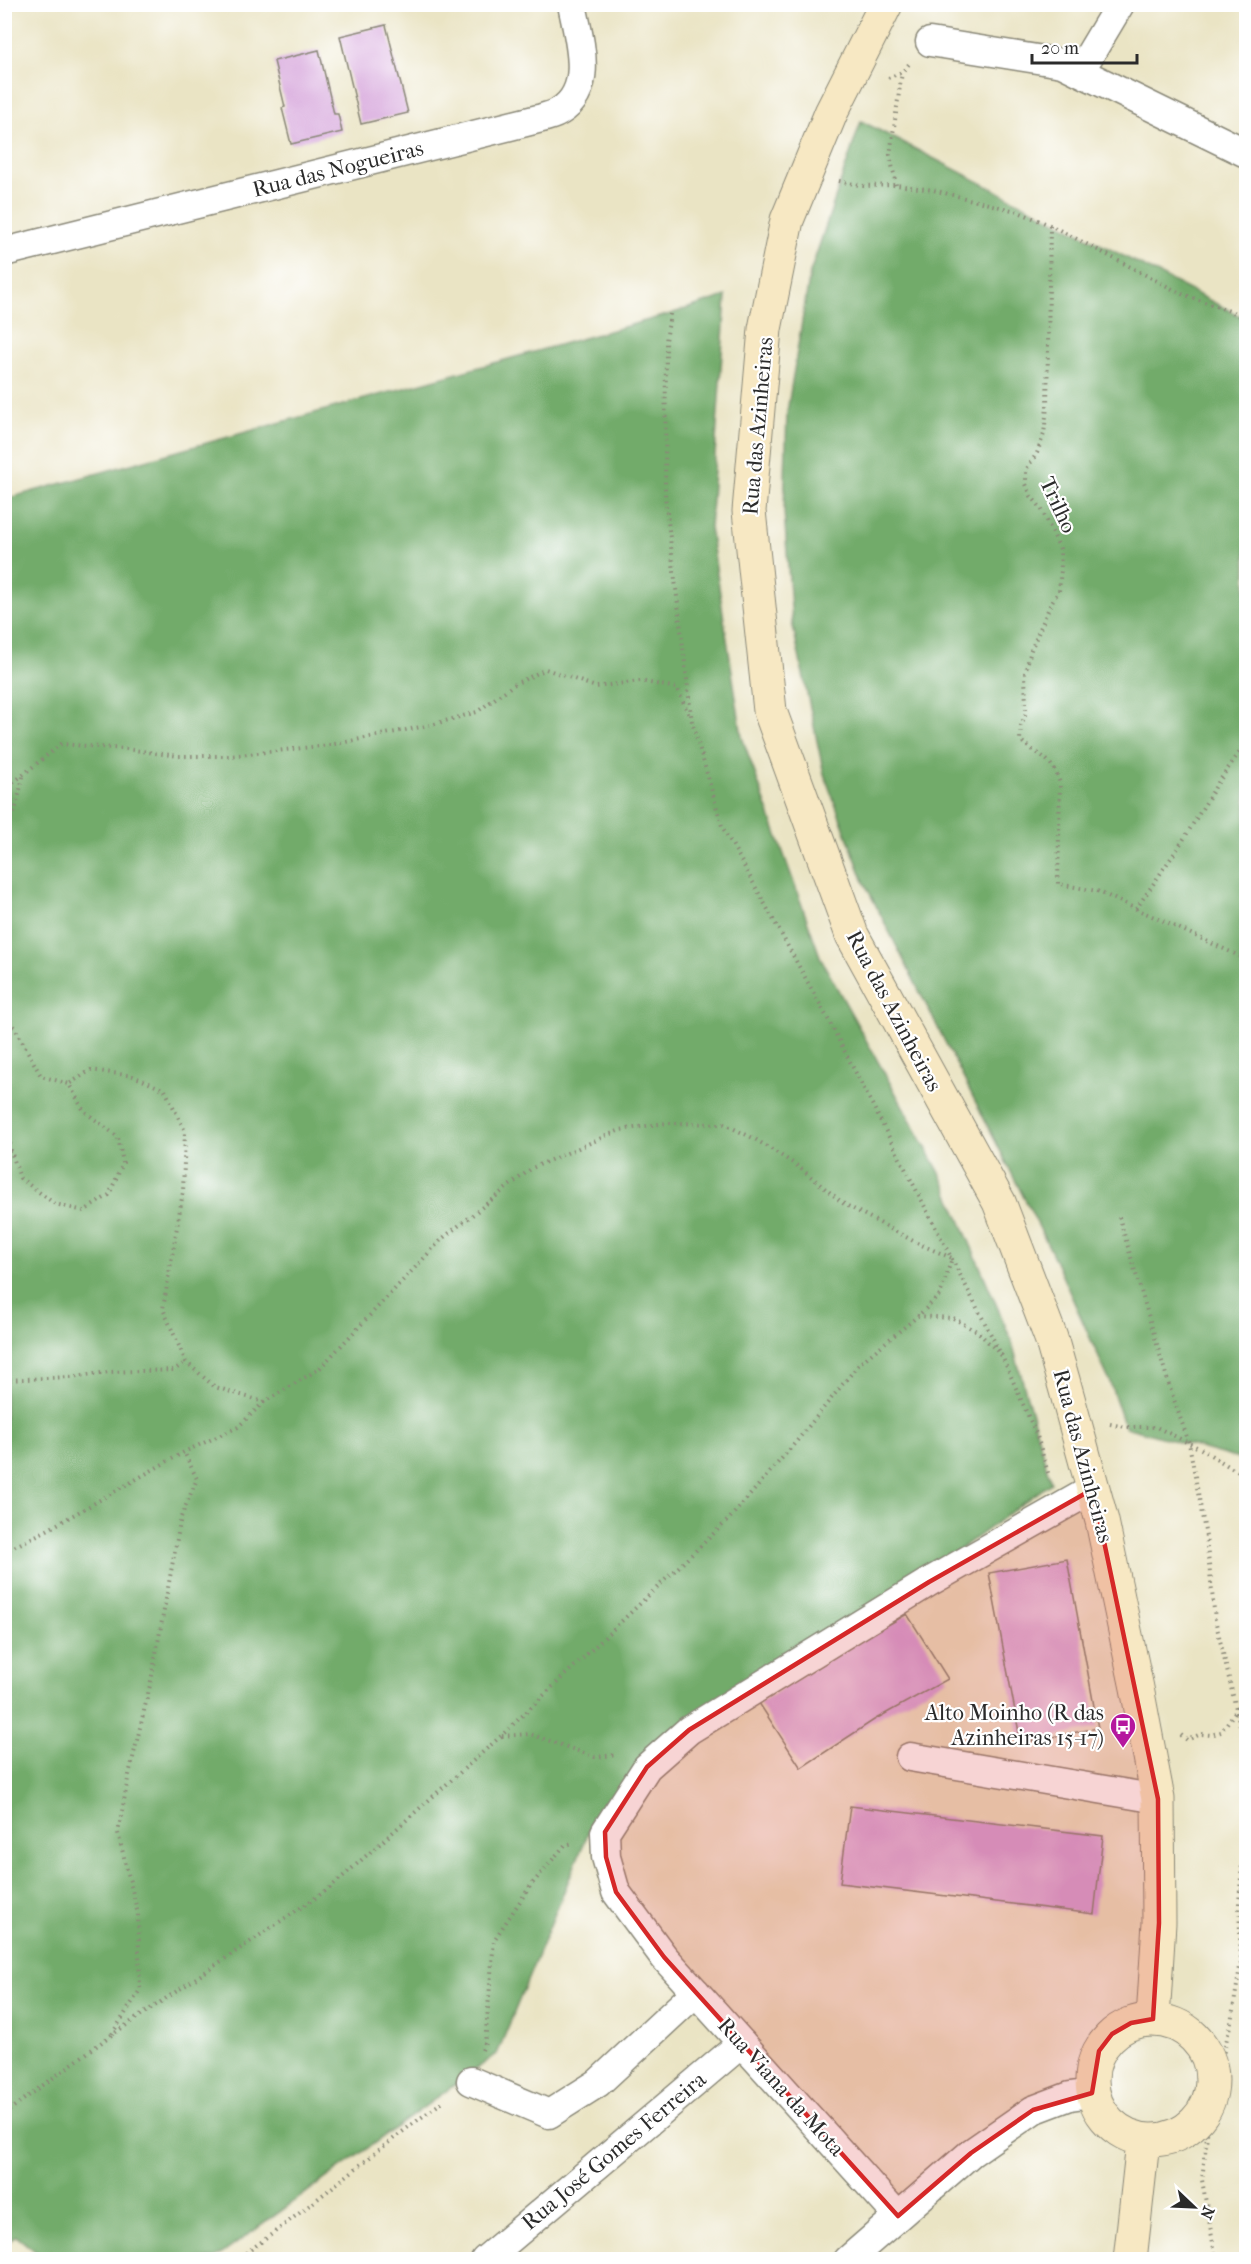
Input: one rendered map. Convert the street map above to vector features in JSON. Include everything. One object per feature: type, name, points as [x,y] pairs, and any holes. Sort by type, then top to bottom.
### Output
[{"type":"street","name":"Rua das Nogueiras","points":[[4,252],[519,124],[560,111],[573,99],[580,83],[583,60],[572,4]]},
{"type":"street","name":"Rua das Azinheiras","points":[[886,4],[831,113],[787,220],[765,329],[748,511],[770,711],[852,935],[999,1202],[1051,1338],[1102,1521],[1158,1798],[1159,1923],[1153,2019]]},
{"type":"street","points":[[1080,71],[1120,4]]},
{"type":"street","points":[[930,42],[1062,63],[1246,153]]},
{"type":"street","points":[[604,1832],[647,1767],[689,1730],[919,1588],[1093,1489]]},
{"type":"street","points":[[910,1757],[1158,1798]]},
{"type":"street","name":"Rua Viana da Mota","points":[[604,1832],[606,1857],[616,1892],[664,1957],[898,2216]]},
{"type":"street","points":[[471,2081],[549,2114],[598,2083],[696,1992]]},
{"type":"street","points":[[1153,2019],[1174,2024],[1193,2035],[1206,2052],[1212,2073],[1210,2095],[1201,2115],[1186,2131],[1166,2139],[1143,2142],[1111,2125],[1099,2111],[1092,2093],[1092,2072],[1099,2051],[1112,2034],[1131,2023],[1153,2019]]},
{"type":"street","name":"Rua José Gomes Ferreira","points":[[486,2259],[742,2043]]},
{"type":"street","points":[[848,2259],[971,2153],[1033,2110],[1070,2096],[1092,2093]]},
{"type":"street","points":[[1130,2259],[1143,2142]]},
{"type":"path","points":[[896,185],[890,155],[902,72]]},
{"type":"path","points":[[806,175],[864,186],[896,185],[933,190],[1016,211],[1050,225],[1182,294],[1235,313],[1246,321]]},
{"type":"path","name":"Trilho","points":[[1050,225],[1045,425],[1037,453],[1026,470],[1026,484],[1031,496],[1041,508],[1060,549],[1061,569],[1059,591],[1036,636],[1025,673],[1026,712],[1021,726],[1020,740],[1046,757],[1055,768],[1060,783],[1058,884],[1097,891],[1136,909]]},
{"type":"path","points":[[4,790],[61,744],[178,756],[230,756],[330,745],[477,712],[513,686],[546,669],[596,687],[640,681],[677,688],[692,722]]},
{"type":"path","points":[[1246,742],[1136,909],[1246,959]]},
{"type":"path","points":[[4,828],[15,811],[24,772]]},
{"type":"path","points":[[4,1018],[15,1028],[41,1076],[69,1084],[84,1112],[118,1137],[123,1163],[109,1195],[84,1211],[55,1204],[20,1178],[11,1151],[8,1125],[4,1121]]},
{"type":"path","points":[[69,1084],[91,1070],[133,1077],[165,1090],[185,1131],[183,1191],[163,1309],[186,1362],[215,1387],[264,1402]]},
{"type":"path","points":[[4,1552],[184,1452],[238,1427],[264,1402],[318,1370],[443,1238],[532,1168],[620,1130],[666,1123],[724,1124],[755,1139],[799,1167],[844,1204],[919,1244],[952,1258],[940,1295],[860,1363],[730,1518],[501,1736],[330,1888],[110,2036],[4,2114]]},
{"type":"path","points":[[4,1152],[11,1151]]},
{"type":"path","points":[[1119,1217],[1170,1388],[1189,1443],[1206,1537],[1215,1619],[1246,1751],[1245,1825],[1239,1903],[1241,1961],[1231,2022],[1210,2108],[1202,2180],[1216,2259]]},
{"type":"path","points":[[918,1316],[953,1318],[978,1332],[1002,1356]]},
{"type":"path","points":[[4,1380],[174,1370],[186,1362]]},
{"type":"path","points":[[1074,1417],[1125,1427],[1156,1427],[1189,1443],[1246,1477]]},
{"type":"path","points":[[110,2036],[140,1990],[138,1914],[118,1833],[151,1681],[181,1517],[197,1479],[184,1452]]},
{"type":"path","points":[[1179,1733],[1187,1740],[1201,1734],[1211,1735],[1221,1732],[1246,1696]]},
{"type":"path","points":[[501,1736],[530,1734],[595,1758],[664,1753]]},
{"type":"path","points":[[236,2259],[263,2241],[362,2162],[471,2081],[485,2043],[494,1940],[531,1885],[565,1845],[604,1832]]},
{"type":"path","points":[[1239,1903],[1246,1873]]},
{"type":"highlighted area","points":[[1093,1489],[1158,1799],[1159,1923],[1153,2019],[1131,2023],[1112,2034],[1099,2051],[1092,2093],[1033,2110],[971,2153],[898,2216],[664,1957],[616,1892],[606,1857],[605,1832],[647,1767],[689,1730],[929,1582]]},
{"type":"green space","points":[[861,121],[1246,319],[1246,1461],[1125,1427],[1109,1380],[1051,1251],[864,882],[824,774],[792,622],[784,511],[787,412],[810,273]]},
{"type":"green space","points":[[726,296],[710,528],[742,737],[821,959],[940,1173],[1011,1339],[1051,1483],[596,1814],[497,2054],[215,2259],[45,2259],[16,2236],[5,2245],[5,499],[670,314]]},
{"type":"building","points":[[386,25],[408,113],[361,124],[340,36]]},
{"type":"building","points":[[319,50],[334,114],[338,114],[342,132],[291,144],[274,61]]},
{"type":"building","points":[[1067,1559],[1098,1728],[1021,1743],[989,1573]]},
{"type":"building","points":[[907,1614],[948,1679],[874,1720],[801,1768],[759,1703],[832,1657]]},
{"type":"building","points":[[850,1806],[1103,1836],[1094,1914],[840,1883]]},
{"type":"place","name":"Alto Moinho (R das Azinheiras 15-17)","points":[[1123,1749]]}]
